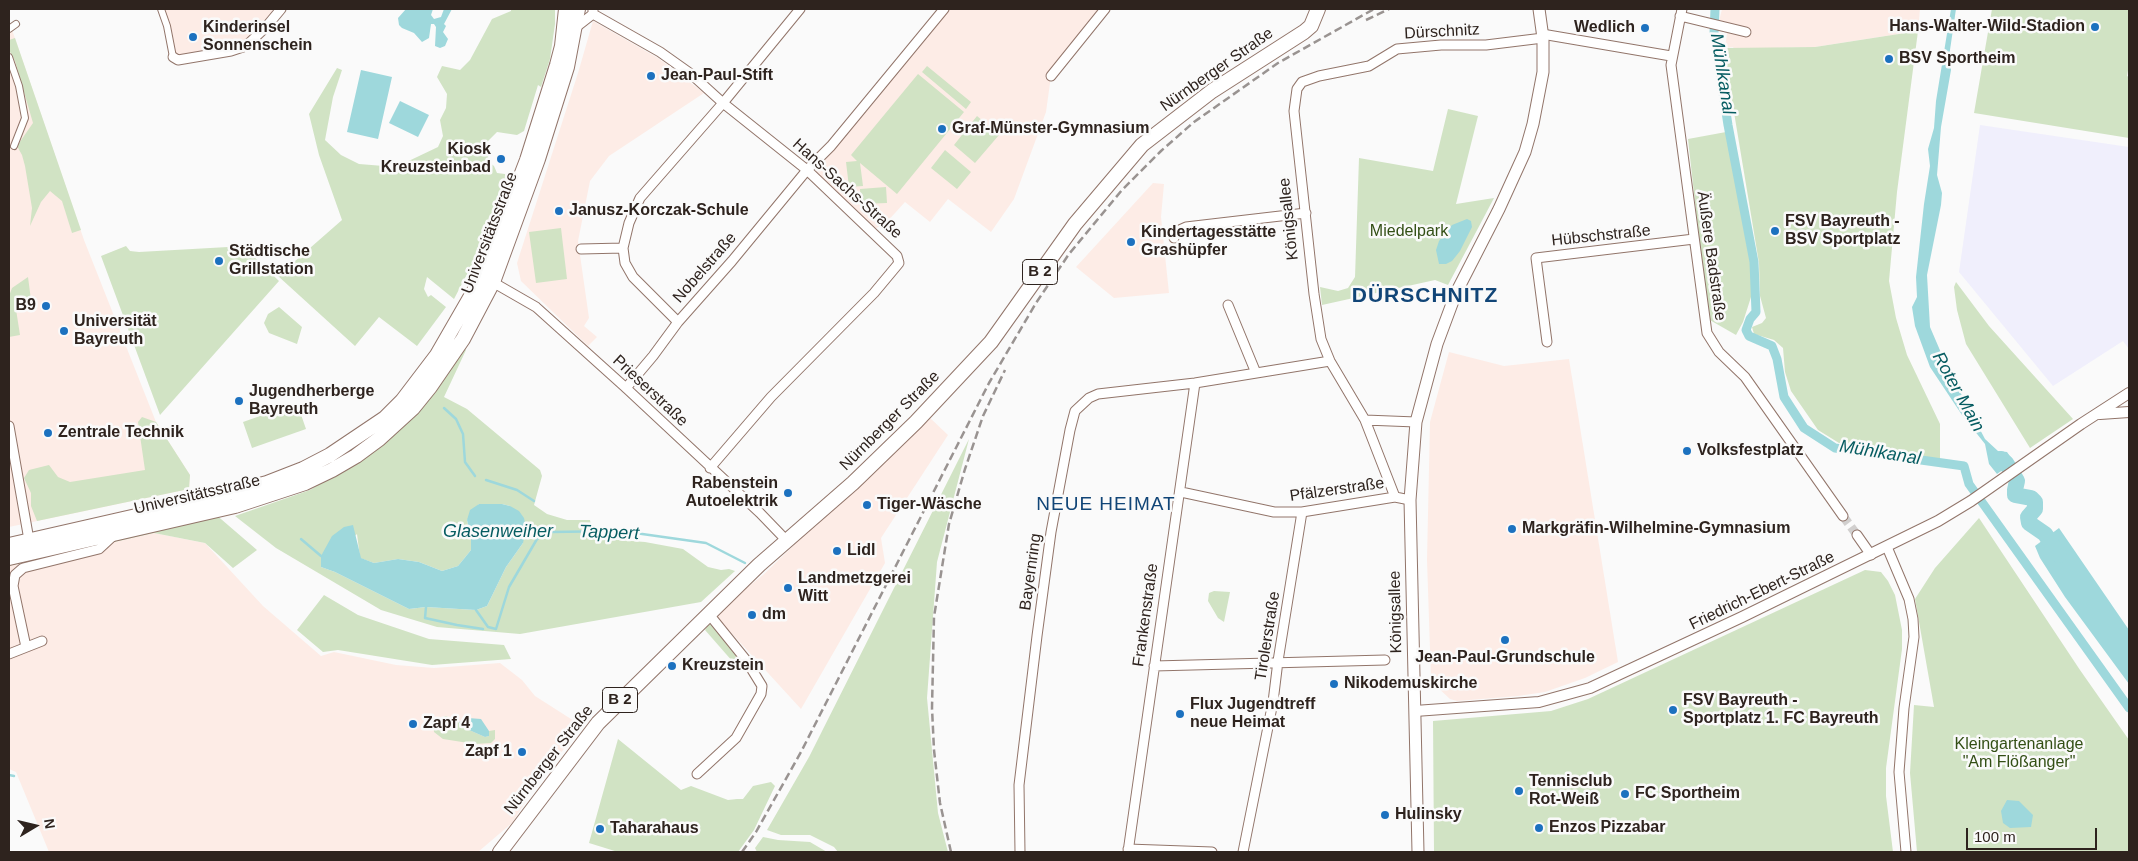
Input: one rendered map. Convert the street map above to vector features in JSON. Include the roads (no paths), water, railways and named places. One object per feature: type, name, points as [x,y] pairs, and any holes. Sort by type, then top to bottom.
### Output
[{"type":"main road","name":"Universitätsstraße","points":[[9,545],[226,495],[267,483],[303,470],[351,443],[385,418],[402,401],[437,355],[488,279],[557,65],[563,38],[566,9]]},
{"type":"main road","name":"Universitätsstraße","points":[[9,558],[118,531],[212,512],[282,491],[332,470],[379,439],[412,408],[430,387],[463,339],[488,279],[541,150],[567,67],[578,9]]},
{"type":"main road","name":"Nürnberger Straße","points":[[500,852],[598,723],[708,613],[853,483],[985,349],[1075,224],[1142,145],[1212,91],[1311,26],[1318,9]]},
{"type":"main road","name":"Königsallee","points":[[1418,852],[1410,500],[1416,422],[1437,344],[1456,293],[1499,209],[1525,152],[1539,97],[1543,72],[1539,9]]},
{"type":"street","points":[[160,9],[167,26],[173,57],[178,60],[231,51],[246,46],[281,9]]},
{"type":"street","points":[[678,322],[631,275],[626,263],[624,248],[629,223],[640,198],[723,103],[800,9]]},
{"type":"street","name":"Nobelstraße","points":[[626,388],[678,322],[732,261],[807,170],[837,138],[944,9]]},
{"type":"street","points":[[1051,76],[1105,9]]},
{"type":"street","points":[[575,28],[593,11]]},
{"type":"street","name":"Hans-Sachs-Straße","points":[[593,11],[660,52],[691,74],[723,103],[807,170],[897,256],[899,263],[874,293],[771,397],[710,468]]},
{"type":"street","name":"Äußere Badstraße","points":[[1746,32],[1720,26],[1681,12],[1671,56],[1707,333],[1719,352],[1745,377],[1843,516]]},
{"type":"street","points":[[9,29],[16,24]]},
{"type":"street","name":"Dürschnitz","points":[[1319,76],[1369,66],[1397,49],[1441,44],[1486,45],[1542,36],[1671,56]]},
{"type":"street","points":[[9,57],[19,86],[25,118],[14,146]]},
{"type":"street","name":"Königsallee","points":[[1319,76],[1302,82],[1297,89],[1294,111],[1316,313],[1321,339],[1330,362],[1365,420],[1395,497]]},
{"type":"street","points":[[1174,238],[1175,232],[1186,227],[1306,213]]},
{"type":"street","name":"Hübschstraße","points":[[1547,342],[1536,258],[1694,239]]},
{"type":"street","points":[[580,249],[624,248]]},
{"type":"street","name":"Prieserstraße","points":[[488,279],[536,307],[626,388],[788,541]]},
{"type":"street","points":[[1228,305],[1256,373]]},
{"type":"street","name":"Bayernring","points":[[1020,852],[1020,785],[1050,541],[1075,411],[1089,398],[1098,394],[1195,383],[1330,362]]},
{"type":"street","name":"Frankenstraße","points":[[1128,851],[1181,492],[1195,383]]},
{"type":"street","name":"Friedrich-Ebert-Straße","points":[[1415,711],[1539,702],[1585,690],[1938,522],[1975,499],[2129,393]]},
{"type":"street","name":"Friedrich-Ebert-Straße","points":[[2092,417],[2112,412],[2129,412]]},
{"type":"street","points":[[1365,420],[1416,422]]},
{"type":"street","points":[[9,426],[29,540]]},
{"type":"street","name":"Pfälzerstraße","points":[[1181,492],[1274,512],[1302,512],[1395,497],[1410,500]]},
{"type":"street","name":"Tirolerstraße","points":[[1243,852],[1264,756],[1302,512]]},
{"type":"street","points":[[26,647],[13,586],[15,575],[23,568],[99,548],[118,531]]},
{"type":"street","points":[[1857,535],[1871,555]]},
{"type":"street","points":[[1886,547],[1909,599],[1913,619],[1914,637],[1903,716],[1899,772],[1906,852]]},
{"type":"street","points":[[697,774],[736,738],[761,694],[760,682],[746,660],[708,613]]},
{"type":"street","points":[[9,654],[42,641]]},
{"type":"street","points":[[1154,666],[1278,661],[1385,660]]},
{"type":"street","points":[[1128,851],[1212,852]]},
{"type":"water","points":[[406,9],[433,9],[431,15],[434,19],[441,17],[444,9],[452,9],[444,24],[446,26],[443,32],[448,39],[445,46],[440,48],[435,46],[436,27],[434,24],[431,24],[429,38],[422,42],[414,33],[402,28],[399,25],[398,18]]},
{"type":"water","points":[[1951,9],[1956,9],[1950,50],[1951,70],[1941,127],[1937,175],[1942,193],[1941,205],[1927,275],[1930,327],[1948,369],[1985,439],[1998,451],[2007,452],[2014,462],[1997,474],[1989,464],[1985,444],[1962,415],[1930,367],[1915,326],[1912,307],[1917,297],[1916,277],[1930,166],[1928,149],[1934,128],[1936,101]]},
{"type":"water","points":[[361,70],[392,77],[378,139],[347,132]]},
{"type":"water","points":[[400,101],[429,115],[418,137],[389,123]]},
{"type":"water","points":[[1467,219],[1471,221],[1472,227],[1460,251],[1452,261],[1446,264],[1439,264],[1436,250],[1439,241],[1452,225]]},
{"type":"water","name":"Glasenweiher","points":[[479,504],[510,506],[519,511],[524,518],[526,528],[523,543],[506,567],[487,606],[476,610],[426,607],[409,609],[335,572],[321,567],[321,556],[332,536],[344,527],[353,525],[361,558],[374,563],[398,559],[419,562],[442,571],[458,566],[471,550],[471,538],[467,520],[470,510]]},
{"type":"water","points":[[2059,528],[2129,630],[2129,684],[2065,597],[2040,558],[2035,546]]},
{"type":"water","points":[[468,718],[481,719],[489,731],[489,736],[485,737],[460,726],[459,722]]},
{"type":"water","points":[[2007,800],[2019,801],[2033,815],[2031,827],[2010,828],[2003,823],[2001,811]]},
{"type":"waterway","name":"Mühlkanal","points":[[1715,9],[1714,34],[1728,125],[1754,262],[1756,312],[1750,319],[1746,330],[1749,336],[1772,346],[1777,359],[1784,397],[1804,428],[1835,448],[1964,466],[1969,484],[2129,708]]},
{"type":"waterway","points":[[444,408],[456,419],[463,434],[465,462],[475,476]]},
{"type":"waterway","name":"Roter Main","points":[[2001,459],[2006,463],[2017,481],[2015,495],[2031,498],[2035,502],[2035,509],[2028,517],[2029,523],[2045,534],[2059,555]]},
{"type":"waterway","points":[[486,480],[517,490],[534,501]]},
{"type":"waterway","name":"Tappert","points":[[476,610],[488,627],[496,629],[509,587],[537,539],[550,532],[621,531],[706,543],[745,563]]},
{"type":"waterway","points":[[301,539],[321,556]]},
{"type":"waterway","name":"Tappert","points":[[426,607],[425,618],[483,629]]},
{"type":"waterway","name":"Tappert","points":[[9,775],[14,776]]},
{"type":"tunnel","points":[[1843,516],[1857,535]]},
{"type":"railway","points":[[742,852],[756,832],[801,752],[989,383],[1036,303],[1069,254],[1122,190],[1161,151],[1194,122],[1278,63],[1374,9]]},
{"type":"railway","points":[[1366,20],[1389,9]]},
{"type":"railway","points":[[951,852],[940,803],[934,750],[932,708],[934,617],[949,524],[983,416],[1005,370]]},
{"type":"place","name":"Hans-Walter-Wild-Stadion","points":[[2095,27]]},
{"type":"place","name":"Wedlich","points":[[1645,28]]},
{"type":"place","name":"Kinderinsel Sonnenschein","points":[[193,37]]},
{"type":"place","name":"BSV Sportheim","points":[[1889,59]]},
{"type":"place","name":"Jean-Paul-Stift","points":[[651,76]]},
{"type":"place","name":"Graf-Münster-Gymnasium","points":[[942,129]]},
{"type":"place","name":"Kiosk Kreuzsteinbad","points":[[501,159]]},
{"type":"place","name":"Janusz-Korczak-Schule","points":[[559,211]]},
{"type":"place","name":"FSV Bayreuth - BSV Sportplatz","points":[[1775,231]]},
{"type":"place","name":"Kindertagesstätte Grashüpfer","points":[[1131,242]]},
{"type":"place","name":"Städtische Grillstation","points":[[219,261]]},
{"type":"place","name":"B9","points":[[46,306]]},
{"type":"place","name":"Universität Bayreuth","points":[[64,331]]},
{"type":"place","name":"Jugendherberge Bayreuth","points":[[239,401]]},
{"type":"place","name":"Zentrale Technik","points":[[48,433]]},
{"type":"place","name":"Volksfestplatz","points":[[1687,451]]},
{"type":"place","name":"Rabenstein Autoelektrik","points":[[788,493]]},
{"type":"place","name":"Tiger-Wäsche","points":[[867,505]]},
{"type":"place","name":"Markgräfin-Wilhelmine-Gymnasium","points":[[1512,529]]},
{"type":"place","name":"Lidl","points":[[837,551]]},
{"type":"place","name":"Landmetzgerei Witt","points":[[788,588]]},
{"type":"place","name":"dm","points":[[752,615]]},
{"type":"place","name":"Jean-Paul-Grundschule","points":[[1505,640]]},
{"type":"place","name":"Kreuzstein","points":[[672,666]]},
{"type":"place","name":"Nikodemuskirche","points":[[1334,684]]},
{"type":"place","name":"FSV Bayreuth - Sportplatz 1. FC Bayreuth","points":[[1673,710]]},
{"type":"place","name":"Flux Jugendtreff neue Heimat","points":[[1180,714]]},
{"type":"place","name":"Zapf 4","points":[[413,724]]},
{"type":"place","name":"Zapf 1","points":[[522,752]]},
{"type":"place","name":"Tennisclub Rot-Weiß","points":[[1519,791]]},
{"type":"place","name":"FC Sportheim","points":[[1625,794]]},
{"type":"place","name":"Hulinsky","points":[[1385,815]]},
{"type":"place","name":"Enzos Pizzabar","points":[[1539,828]]},
{"type":"place","name":"Taharahaus","points":[[600,829]]},
{"type":"district","name":"DÜRSCHNITZ","points":[[1425,296]]},
{"type":"district","name":"NEUE HEIMAT","points":[[1106,505]]},
{"type":"park label","name":"Miedelpark","points":[[1409,232]]},
{"type":"park label","name":"Kleingartenanlage \"Am Flößanger\"","points":[[2019,754]]}]
